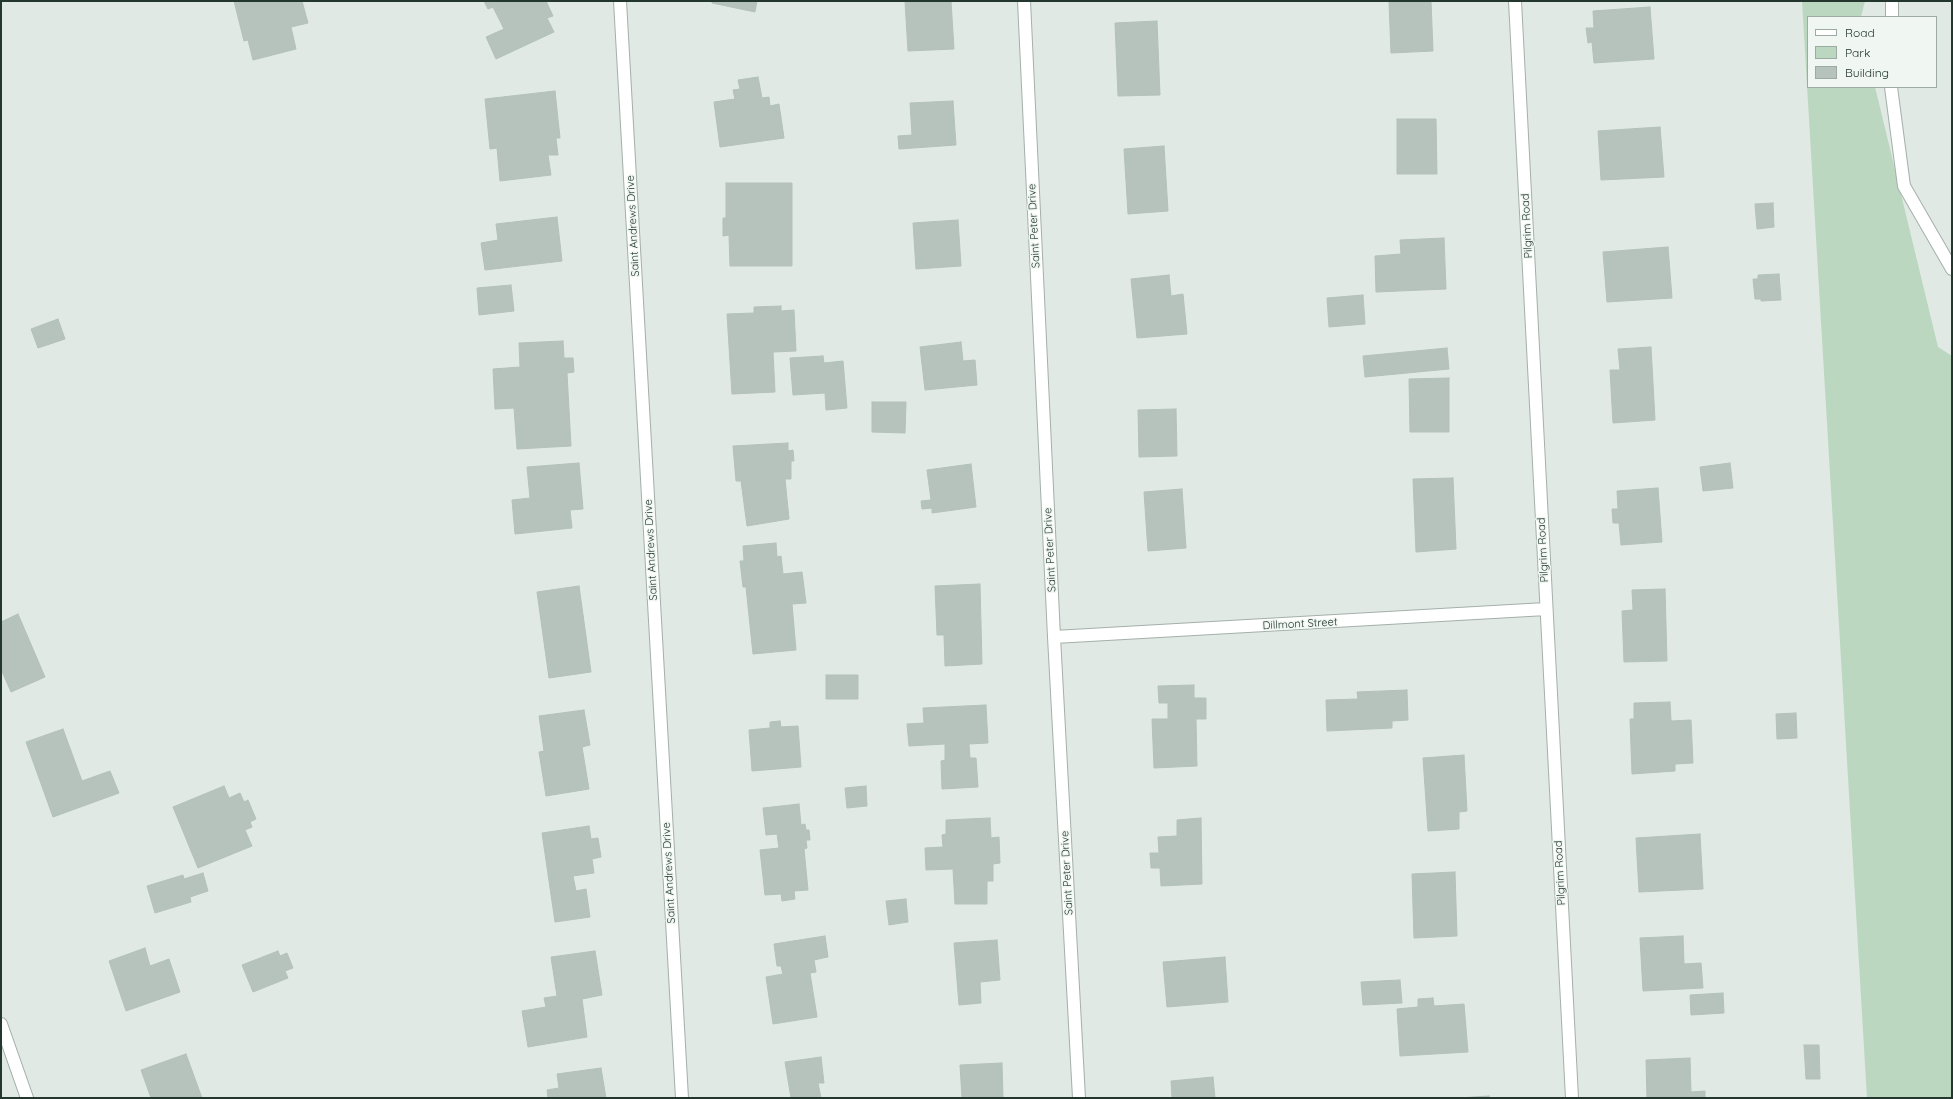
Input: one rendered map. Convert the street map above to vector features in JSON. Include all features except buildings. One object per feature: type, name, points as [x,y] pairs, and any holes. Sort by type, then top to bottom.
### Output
[{"type":"street","name":"Saint Andrews Drive","points":[[620,1],[682,1098]]},
{"type":"street","name":"Saint Peter Drive","points":[[1024,1],[1054,637],[1079,1098]]},
{"type":"street","name":"Pilgrim Road","points":[[1515,1],[1572,1098]]},
{"type":"street","points":[[1892,1],[1892,16]]},
{"type":"street","points":[[1891,88],[1904,186],[1952,270]]},
{"type":"street","name":"Dillmont Street","points":[[1054,637],[1546,609]]},
{"type":"street","points":[[1,1024],[27,1098]]},
{"type":"green space","points":[[1802,1],[1865,1],[1861,16],[1807,16],[1807,85]]},
{"type":"green space","points":[[1807,88],[1875,88],[1938,347],[1952,356],[1952,1098],[1867,1098]]}]
